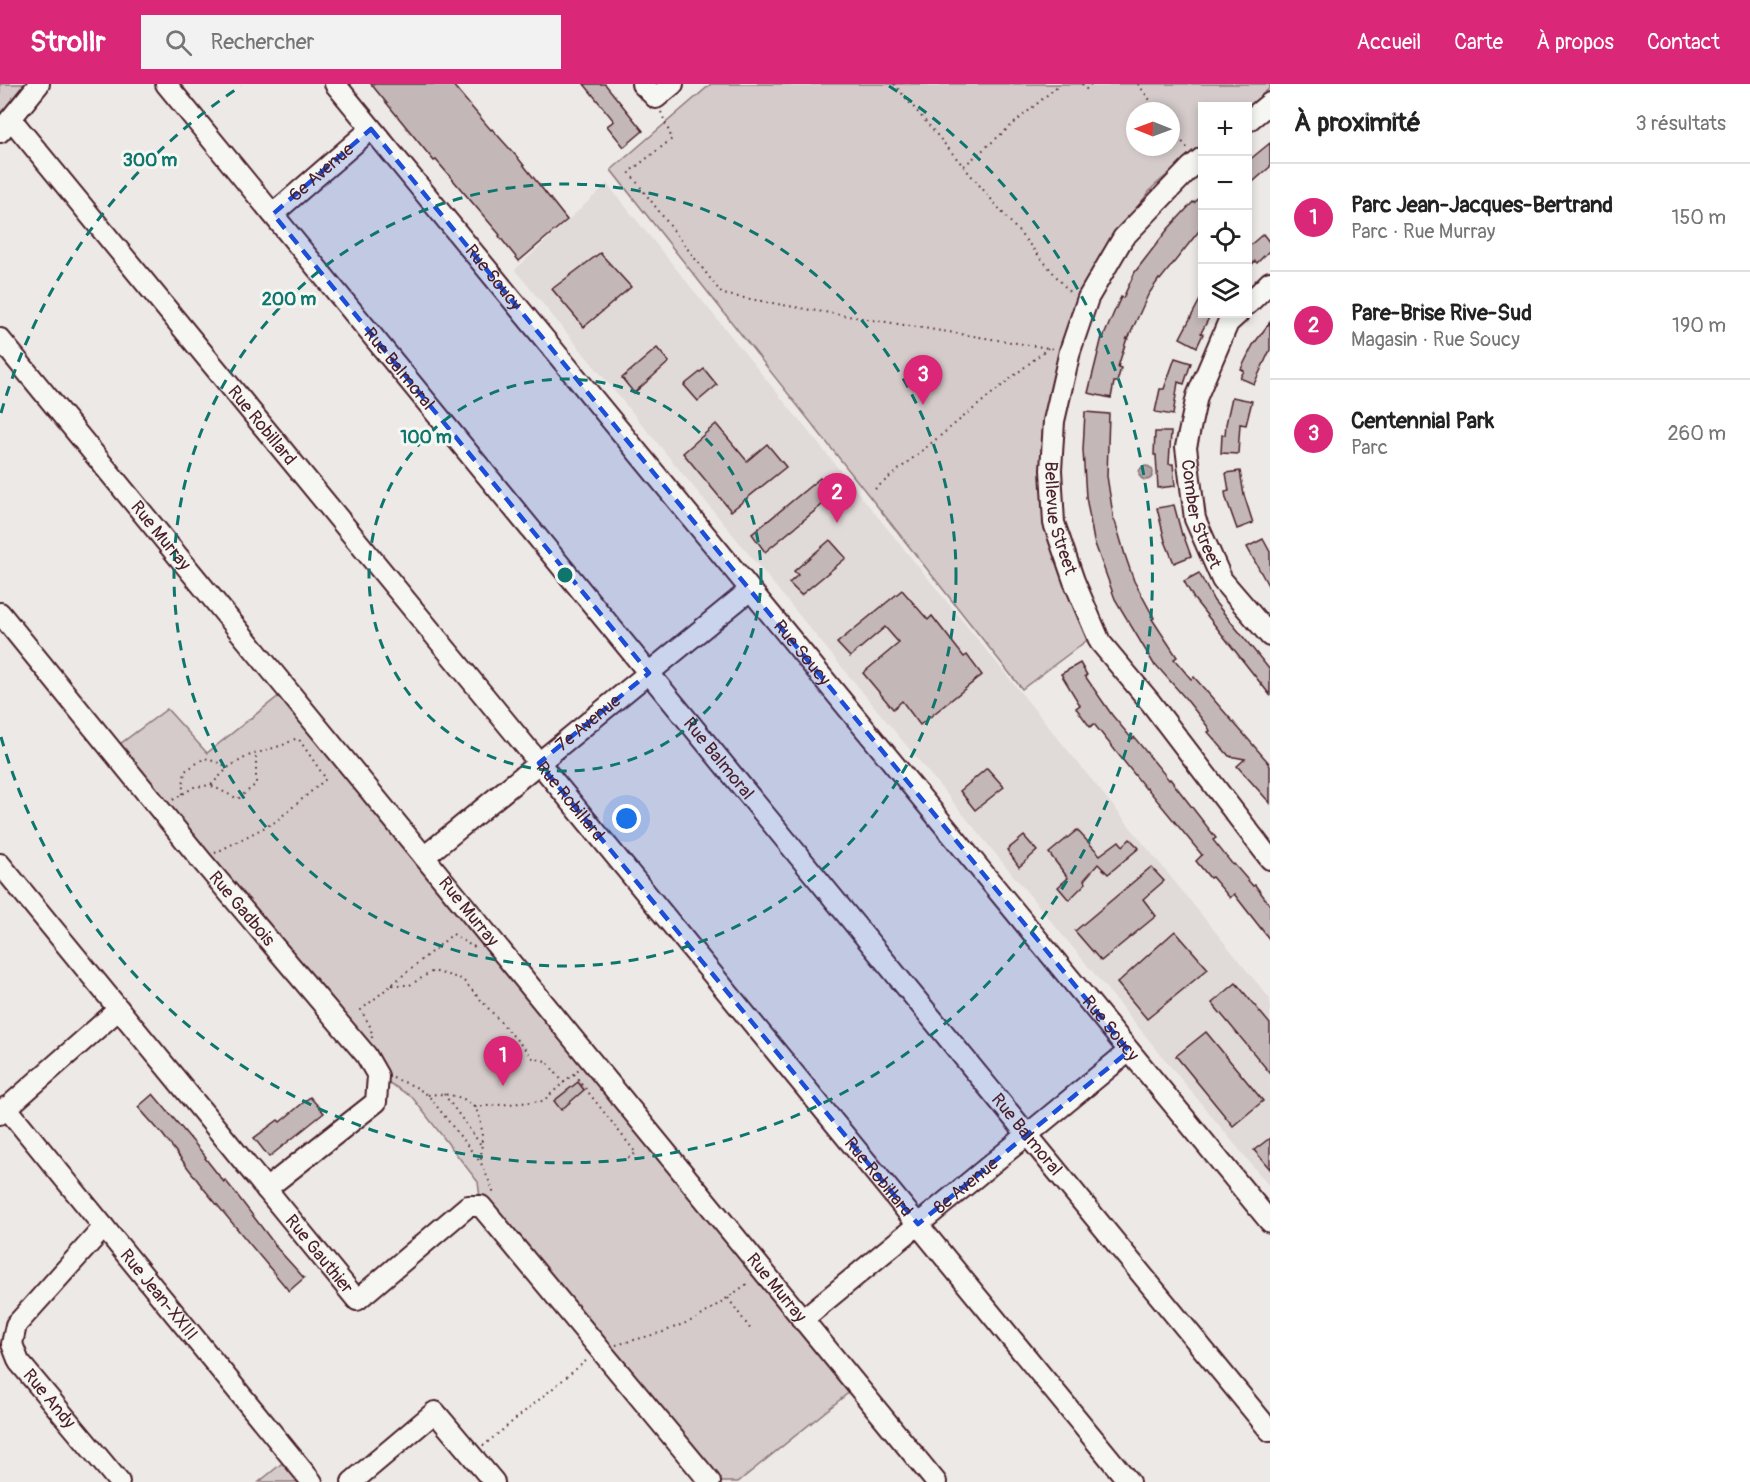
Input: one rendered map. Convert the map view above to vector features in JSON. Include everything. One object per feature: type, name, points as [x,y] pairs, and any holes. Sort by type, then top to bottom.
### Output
[{"type":"street","points":[[6,126],[39,84]]},
{"type":"street","name":"Rue Balmoral","points":[[166,84],[1270,1431]]},
{"type":"street","name":"Rue Soucy","points":[[335,84],[1270,1222]]},
{"type":"street","points":[[649,91],[673,84]]},
{"type":"street","points":[[1252,118],[1270,103]]},
{"type":"street","name":"Rue Robillard","points":[[6,126],[539,763],[1129,1482]]},
{"type":"street","name":"6e Avenue","points":[[273,214],[371,129]]},
{"type":"street","name":"Bellevue Street","points":[[1198,163],[1123,238],[1088,298],[1070,351],[1054,421],[1051,470],[1054,523],[1074,581],[1100,642],[1151,703],[1270,859]]},
{"type":"street","points":[[1252,300],[1270,282]]},
{"type":"street","name":"Comber Street","points":[[1234,318],[1228,323],[1197,396],[1186,447],[1195,519],[1222,580],[1270,636]]},
{"type":"street","name":"Rue Murray","points":[[0,339],[936,1482]]},
{"type":"street","name":"7e Avenue","points":[[424,857],[750,590]]},
{"type":"street","name":"Rue Gadbois","points":[[0,613],[201,860],[366,1055],[378,1076]]},
{"type":"street","name":"Rue Gauthier","points":[[0,864],[357,1300],[468,1206],[481,1206],[489,1214]]},
{"type":"street","points":[[3,1111],[119,1009]]},
{"type":"street","name":"8e Avenue","points":[[802,1320],[1129,1051]]},
{"type":"street","points":[[266,1189],[376,1102],[378,1076]]},
{"type":"street","name":"Rue Jean-XXIII","points":[[3,1111],[104,1227],[312,1482]]},
{"type":"street","points":[[489,1214],[710,1482]]},
{"type":"street","name":"Rue Andy","points":[[104,1227],[16,1325],[12,1344],[19,1362],[119,1482]]},
{"type":"street","points":[[352,1482],[435,1412],[494,1482]]},
{"type":"path","points":[[894,84],[1084,310]]},
{"type":"path","points":[[963,166],[1060,84]]},
{"type":"path","points":[[1082,84],[1086,89],[1091,84]]},
{"type":"path","points":[[1138,84],[1151,102]]},
{"type":"path","points":[[649,91],[672,138],[629,172],[722,294],[1070,351]]},
{"type":"path","points":[[1180,138],[1198,157]]},
{"type":"path","points":[[875,489],[1048,348]]},
{"type":"path","points":[[201,860],[275,822],[326,779],[298,738],[248,756],[228,767],[211,785]]},
{"type":"path","points":[[159,808],[194,787],[211,785],[238,799],[256,784],[256,753]]},
{"type":"path","points":[[182,794],[184,771],[205,758],[228,767]]},
{"type":"path","points":[[366,1055],[372,1043],[371,1028],[361,1010],[453,934],[473,947],[490,937]]},
{"type":"path","points":[[392,985],[410,985],[433,971],[462,979],[533,1058],[546,1061],[564,1083]]},
{"type":"path","points":[[475,1107],[543,1101],[590,1060]]},
{"type":"path","points":[[574,1074],[636,1153],[625,1160]]},
{"type":"path","points":[[378,1076],[398,1079],[428,1095],[481,1163],[494,1190],[489,1214]]},
{"type":"path","points":[[428,1095],[443,1093],[461,1098],[475,1107],[481,1122],[481,1163]]},
{"type":"path","points":[[443,1093],[482,1145]]},
{"type":"path","points":[[728,1298],[751,1330]]},
{"type":"highlighted area","points":[[371,129],[1129,1051],[918,1224],[539,763],[649,673],[273,214]]},
{"type":"shaded area","points":[[0,84],[24,84],[0,114]]},
{"type":"shaded area","points":[[711,84],[1270,84],[1270,88],[1252,104],[1198,102],[1198,148],[1153,187],[1102,252],[1072,315],[1053,380],[1045,431],[1046,486],[1090,638],[1022,689],[611,170]]},
{"type":"shaded area","points":[[607,184],[1270,999],[1270,1187],[515,270]]},
{"type":"shaded area","points":[[1146,466],[1151,468],[1153,473],[1151,478],[1146,480],[1141,478],[1139,473],[1141,468]]},
{"type":"shaded area","points":[[285,691],[857,1386],[738,1482],[710,1482],[481,1206],[478,1182],[412,1097],[378,1076],[112,750],[167,709],[207,753]]},
{"type":"shaded area","points":[[291,1456],[312,1482],[259,1482]]},
{"type":"building","points":[[371,84],[452,84],[518,158],[567,220],[519,261],[500,235],[436,160],[434,161]]},
{"type":"building","points":[[584,84],[605,84],[643,131],[624,147],[607,126],[614,121]]},
{"type":"building","points":[[1270,143],[1270,167],[1252,183],[1252,158]]},
{"type":"building","points":[[1198,199],[1198,232],[1148,295],[1127,338],[1118,367],[1121,368],[1117,382],[1114,382],[1111,398],[1088,393],[1102,337],[1121,297],[1123,298],[1135,272],[1168,229]]},
{"type":"building","points":[[1263,234],[1270,243],[1270,250],[1257,263],[1255,261],[1252,264],[1252,264],[1252,244]]},
{"type":"building","points":[[600,253],[631,287],[584,327],[552,289]]},
{"type":"building","points":[[1198,304],[1198,318],[1209,318],[1197,347],[1180,338]]},
{"type":"building","points":[[1270,322],[1270,350],[1254,384],[1240,378],[1244,371],[1241,369],[1253,345]]},
{"type":"building","points":[[657,348],[669,362],[634,393],[622,378]]},
{"type":"building","points":[[1175,358],[1191,363],[1184,384],[1178,382],[1173,415],[1155,412],[1160,389],[1164,389]]},
{"type":"building","points":[[704,369],[717,385],[698,401],[684,385]]},
{"type":"building","points":[[1232,397],[1252,401],[1246,425],[1240,424],[1238,454],[1221,453],[1222,435],[1225,435]]},
{"type":"building","points":[[1085,412],[1109,414],[1107,476],[1114,521],[1134,581],[1154,618],[1152,619],[1177,657],[1174,659],[1191,679],[1194,677],[1268,762],[1270,766],[1270,803],[1237,766],[1245,759],[1229,756],[1208,732],[1210,731],[1208,727],[1186,699],[1155,666],[1115,599],[1094,541],[1086,497],[1083,450]]},
{"type":"building","points":[[716,424],[747,461],[767,444],[786,467],[731,511],[683,453]]},
{"type":"building","points":[[1155,432],[1171,432],[1169,464],[1173,464],[1175,486],[1158,488],[1156,455],[1154,455]]},
{"type":"building","points":[[1240,471],[1244,495],[1253,523],[1237,529],[1225,492],[1229,491],[1226,473]]},
{"type":"building","points":[[820,478],[834,495],[765,552],[752,534]]},
{"type":"building","points":[[1174,505],[1182,535],[1191,556],[1174,563],[1165,541],[1157,508]]},
{"type":"building","points":[[1263,539],[1270,552],[1270,589],[1247,547]]},
{"type":"building","points":[[830,540],[846,558],[801,595],[789,583],[798,575],[794,571]]},
{"type":"building","points":[[1199,573],[1214,601],[1270,670],[1270,695],[1194,599],[1184,581]]},
{"type":"building","points":[[902,590],[928,620],[932,616],[964,657],[967,655],[982,675],[920,725],[902,701],[893,709],[863,673],[899,643],[885,627],[850,657],[837,643]]},
{"type":"building","points":[[1080,663],[1087,675],[1085,676],[1112,715],[1170,779],[1216,838],[1213,840],[1233,865],[1253,886],[1255,885],[1270,905],[1270,940],[1234,894],[1230,898],[1212,877],[1210,878],[1196,861],[1202,855],[1094,724],[1090,727],[1076,708],[1080,705],[1061,674]]},
{"type":"building","points":[[987,768],[1004,787],[975,810],[960,791]]},
{"type":"building","points":[[1077,830],[1100,855],[1119,841],[1123,846],[1130,839],[1139,848],[1108,874],[1098,864],[1084,880],[1086,883],[1069,900],[1058,887],[1068,878],[1049,853]]},
{"type":"building","points":[[1024,836],[1037,851],[1019,867],[1007,850]]},
{"type":"building","points":[[1151,867],[1164,881],[1143,899],[1156,916],[1101,961],[1075,931]]},
{"type":"building","points":[[1175,931],[1208,969],[1147,1019],[1117,983]]},
{"type":"building","points":[[1236,983],[1270,1024],[1270,1073],[1212,1003]]},
{"type":"building","points":[[1206,1032],[1263,1101],[1233,1126],[1176,1056]]},
{"type":"building","points":[[578,1082],[584,1090],[561,1110],[554,1101]]},
{"type":"building","points":[[153,1094],[224,1182],[225,1180],[234,1191],[275,1246],[304,1278],[289,1291],[138,1107]]},
{"type":"building","points":[[310,1097],[324,1113],[269,1157],[254,1138],[278,1120],[280,1122]]},
{"type":"building","points":[[1270,1138],[1270,1169],[1254,1150]]},
{"type":"place","name":"Centennial Park","points":[[923,405]]},
{"type":"place","name":"Pare-Brise Rive-Sud","points":[[837,523]]},
{"type":"place","name":"Parc Jean-Jacques-Bertrand","points":[[503,1086]]}]
